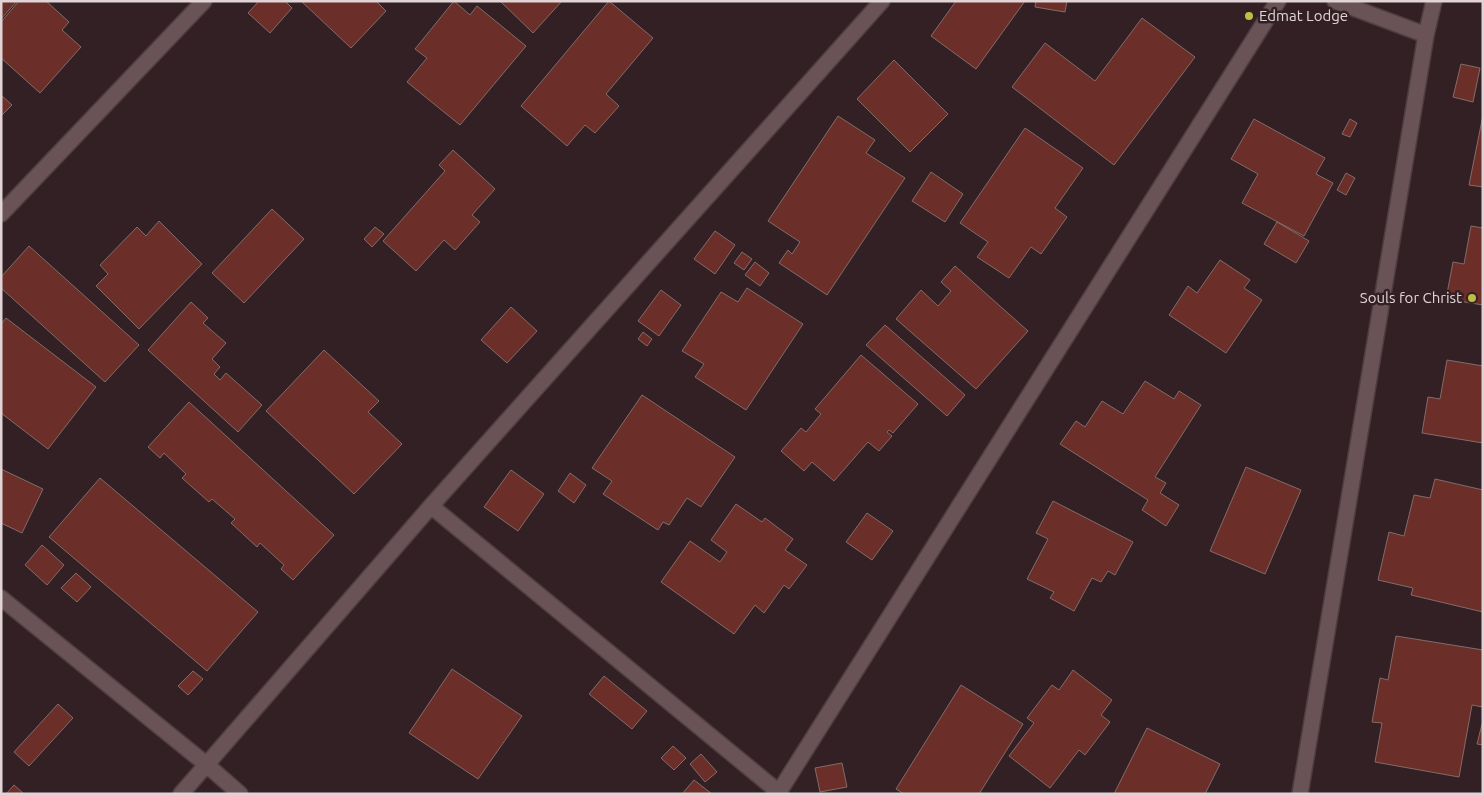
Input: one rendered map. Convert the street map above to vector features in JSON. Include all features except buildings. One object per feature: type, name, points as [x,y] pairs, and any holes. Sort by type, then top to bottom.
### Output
[{"type":"street","points":[[1,214],[204,1]]},
{"type":"street","points":[[181,794],[431,506],[882,1]]},
{"type":"street","points":[[431,506],[780,793],[1278,1]]},
{"type":"street","points":[[1335,1],[1426,35]]},
{"type":"street","points":[[1300,794],[1426,35],[1434,1]]},
{"type":"street","points":[[1,598],[240,794]]},
{"type":"place","name":"Edmat Lodge","points":[[1249,16]]},
{"type":"place","name":"Souls for Christ","points":[[1472,298]]}]
